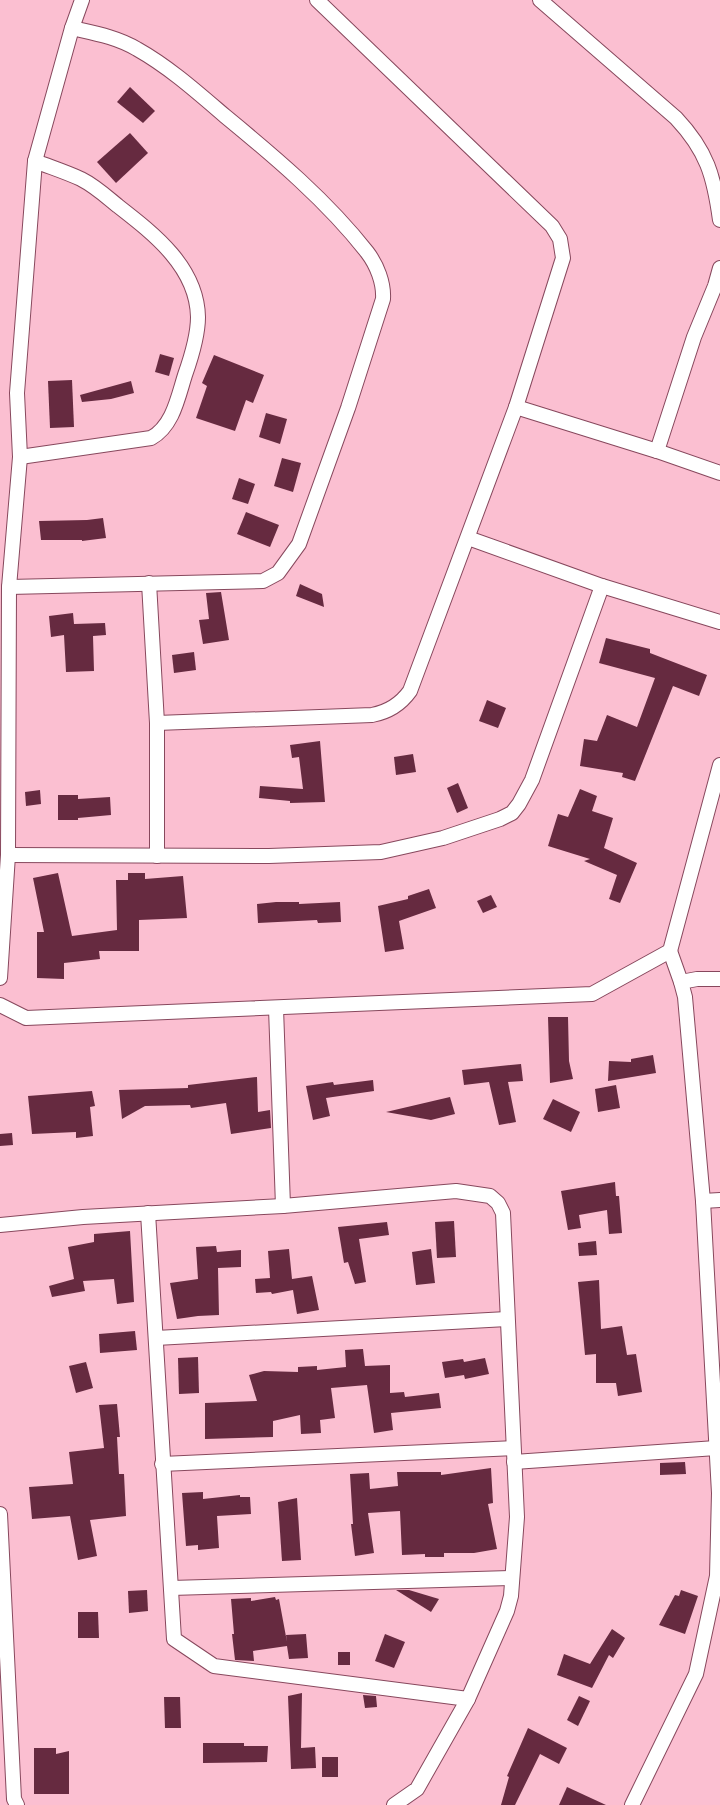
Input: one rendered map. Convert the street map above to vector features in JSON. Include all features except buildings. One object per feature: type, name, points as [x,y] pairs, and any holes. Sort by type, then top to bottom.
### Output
[{"type":"street","points":[[0,978],[8,855],[9,587],[20,457],[17,393],[35,160],[82,0]]},
{"type":"street","points":[[157,723],[372,715],[383,713],[405,698],[410,691],[516,407],[563,258],[560,239],[552,226],[317,0]]},
{"type":"street","points":[[540,0],[676,118],[691,134],[710,170],[720,220]]},
{"type":"street","points":[[9,587],[263,580],[274,576],[286,565],[299,544],[348,408],[383,299],[383,288],[368,253],[319,200],[263,148],[156,60],[135,47],[103,35],[72,28]]},
{"type":"street","points":[[20,457],[151,438],[159,433],[167,424],[179,394],[190,360],[198,319],[196,300],[190,282],[171,252],[153,234],[83,180],[35,160]]},
{"type":"street","points":[[657,451],[694,337],[716,286],[720,268]]},
{"type":"street","points":[[516,407],[720,472]]},
{"type":"street","points":[[468,538],[602,586],[720,622]]},
{"type":"street","points":[[149,583],[157,723],[157,856]]},
{"type":"street","points":[[8,855],[269,856],[381,852],[443,838],[500,819],[512,813],[532,780],[602,586]]},
{"type":"street","points":[[632,1805],[696,1674],[717,1576],[719,1493],[703,1200],[687,1021],[681,982],[670,951],[720,765]]},
{"type":"street","points":[[0,1005],[26,1018],[592,994],[670,951]]},
{"type":"street","points":[[681,982],[720,979]]},
{"type":"street","points":[[276,1008],[283,1206]]},
{"type":"street","points":[[0,1225],[148,1213],[283,1206],[456,1191],[490,1196],[498,1203],[503,1213],[517,1517],[507,1611],[468,1699],[417,1789],[394,1805]]},
{"type":"street","points":[[703,1200],[720,1200]]},
{"type":"street","points":[[148,1213],[174,1639],[214,1666],[468,1699]]},
{"type":"street","points":[[156,1338],[507,1319]]},
{"type":"street","points":[[162,1464],[716,1448]]},
{"type":"street","points":[[0,1514],[14,1799],[17,1805]]},
{"type":"street","points":[[171,1588],[512,1578]]}]
